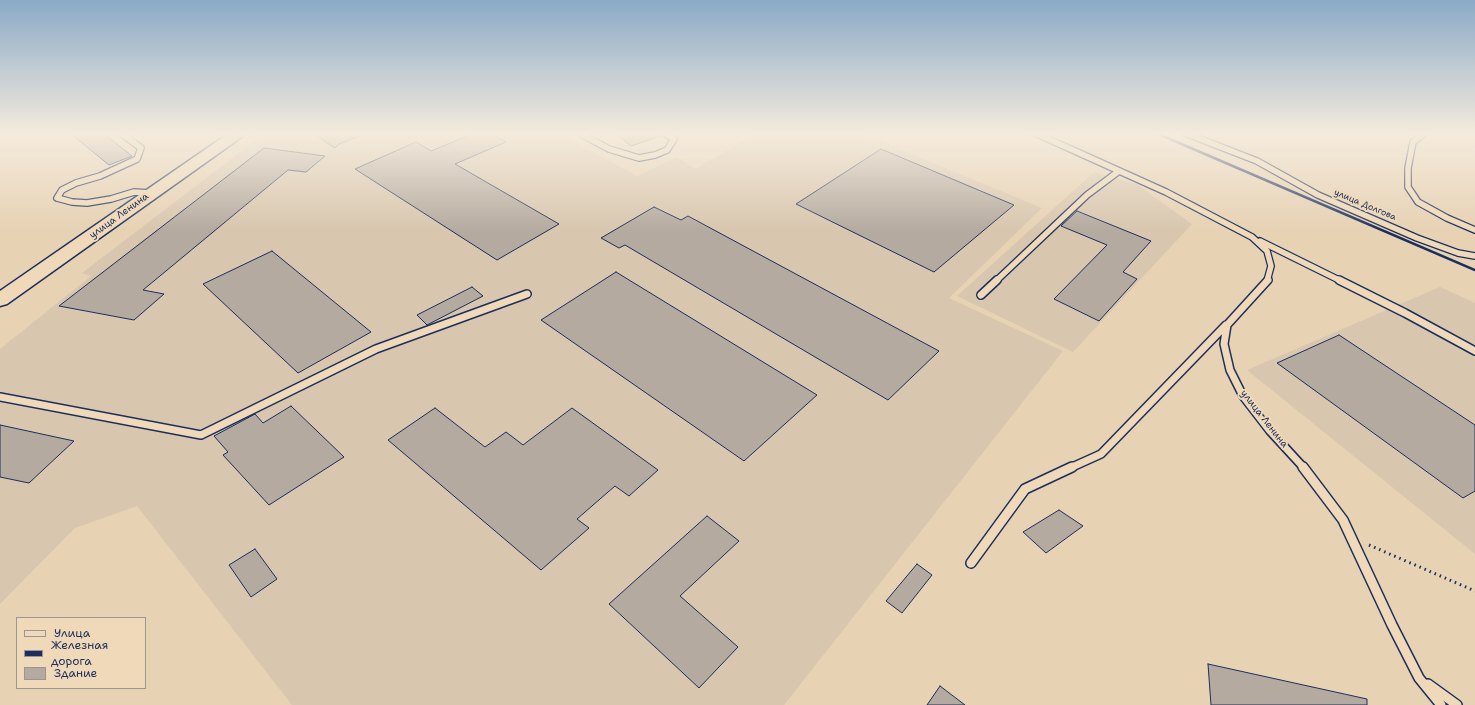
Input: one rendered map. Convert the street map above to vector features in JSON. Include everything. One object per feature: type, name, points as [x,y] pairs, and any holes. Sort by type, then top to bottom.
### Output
[{"type":"main road","name":"улица Ленина","points":[[0,300],[189,166]]},
{"type":"lane","points":[[122,166],[100,176],[76,183],[62,190],[57,198],[72,202],[87,203],[111,199],[134,192],[150,193]]},
{"type":"lane","points":[[1108,166],[1173,195],[1252,237],[1405,313],[1475,351]]},
{"type":"lane","name":"улица Долгова","points":[[1266,166],[1318,195],[1417,238],[1458,253],[1475,256]]},
{"type":"lane","points":[[1408,166],[1408,187],[1418,202],[1447,218],[1475,230]]},
{"type":"lane","points":[[981,295],[1087,195],[1119,171]]},
{"type":"lane","points":[[971,563],[1025,489],[1101,454],[1268,280],[1271,266],[1267,250],[1252,237]]},
{"type":"lane","points":[[0,397],[201,435],[376,349],[527,294]]},
{"type":"lane","name":"улица Ленина","points":[[1226,325],[1224,344],[1230,370],[1243,396],[1270,431],[1315,483],[1343,520],[1392,625],[1419,678],[1441,705]]},
{"type":"lane","points":[[1419,678],[1457,705]]},
{"type":"path","points":[[1351,537],[1475,591]]},
{"type":"shaded area","points":[[222,166],[618,166],[637,176],[658,166],[690,166],[695,169],[700,166],[940,166],[1042,208],[949,298],[1063,351],[784,705],[292,705],[137,506],[75,528],[0,604],[0,349],[91,276],[82,273]]},
{"type":"shaded area","points":[[1094,172],[1138,185],[1192,224],[1073,352],[957,296]]},
{"type":"shaded area","points":[[1440,287],[1475,303],[1475,554],[1247,370]]},
{"type":"building","points":[[241,166],[313,166],[306,172],[288,170],[143,290],[164,294],[134,320],[59,306]]},
{"type":"building","points":[[362,166],[458,166],[559,224],[497,260],[355,169]]},
{"type":"building","points":[[855,166],[921,166],[1014,205],[934,272],[796,204]]},
{"type":"building","points":[[654,207],[681,220],[688,216],[939,351],[888,400],[625,245],[619,248],[601,238]]},
{"type":"building","points":[[1077,211],[1151,241],[1123,272],[1137,279],[1099,321],[1054,299],[1107,245],[1061,226]]},
{"type":"building","points":[[272,251],[371,332],[298,373],[203,284]]},
{"type":"building","points":[[616,272],[817,395],[744,461],[541,320]]},
{"type":"building","points":[[472,287],[483,296],[427,325],[417,315]]},
{"type":"building","points":[[1339,335],[1475,425],[1475,491],[1463,498],[1277,363]]},
{"type":"building","points":[[291,406],[344,457],[269,505],[223,455],[228,452],[214,436],[255,414],[263,423]]},
{"type":"building","points":[[435,408],[485,447],[506,432],[523,445],[572,408],[658,470],[629,496],[615,486],[577,519],[589,528],[541,570],[388,440]]},
{"type":"building","points":[[0,425],[74,441],[29,483],[0,477]]},
{"type":"building","points":[[1059,510],[1083,526],[1046,553],[1023,532]]},
{"type":"building","points":[[707,516],[739,541],[680,596],[738,647],[699,688],[609,604]]},
{"type":"building","points":[[255,549],[277,579],[251,597],[229,565]]},
{"type":"building","points":[[917,564],[932,575],[902,613],[886,601]]},
{"type":"building","points":[[1208,664],[1367,699],[1367,705],[1211,705]]},
{"type":"building","points":[[940,686],[965,705],[927,705]]},
{"type":"railway","points":[[1233,166],[1475,270]]}]
